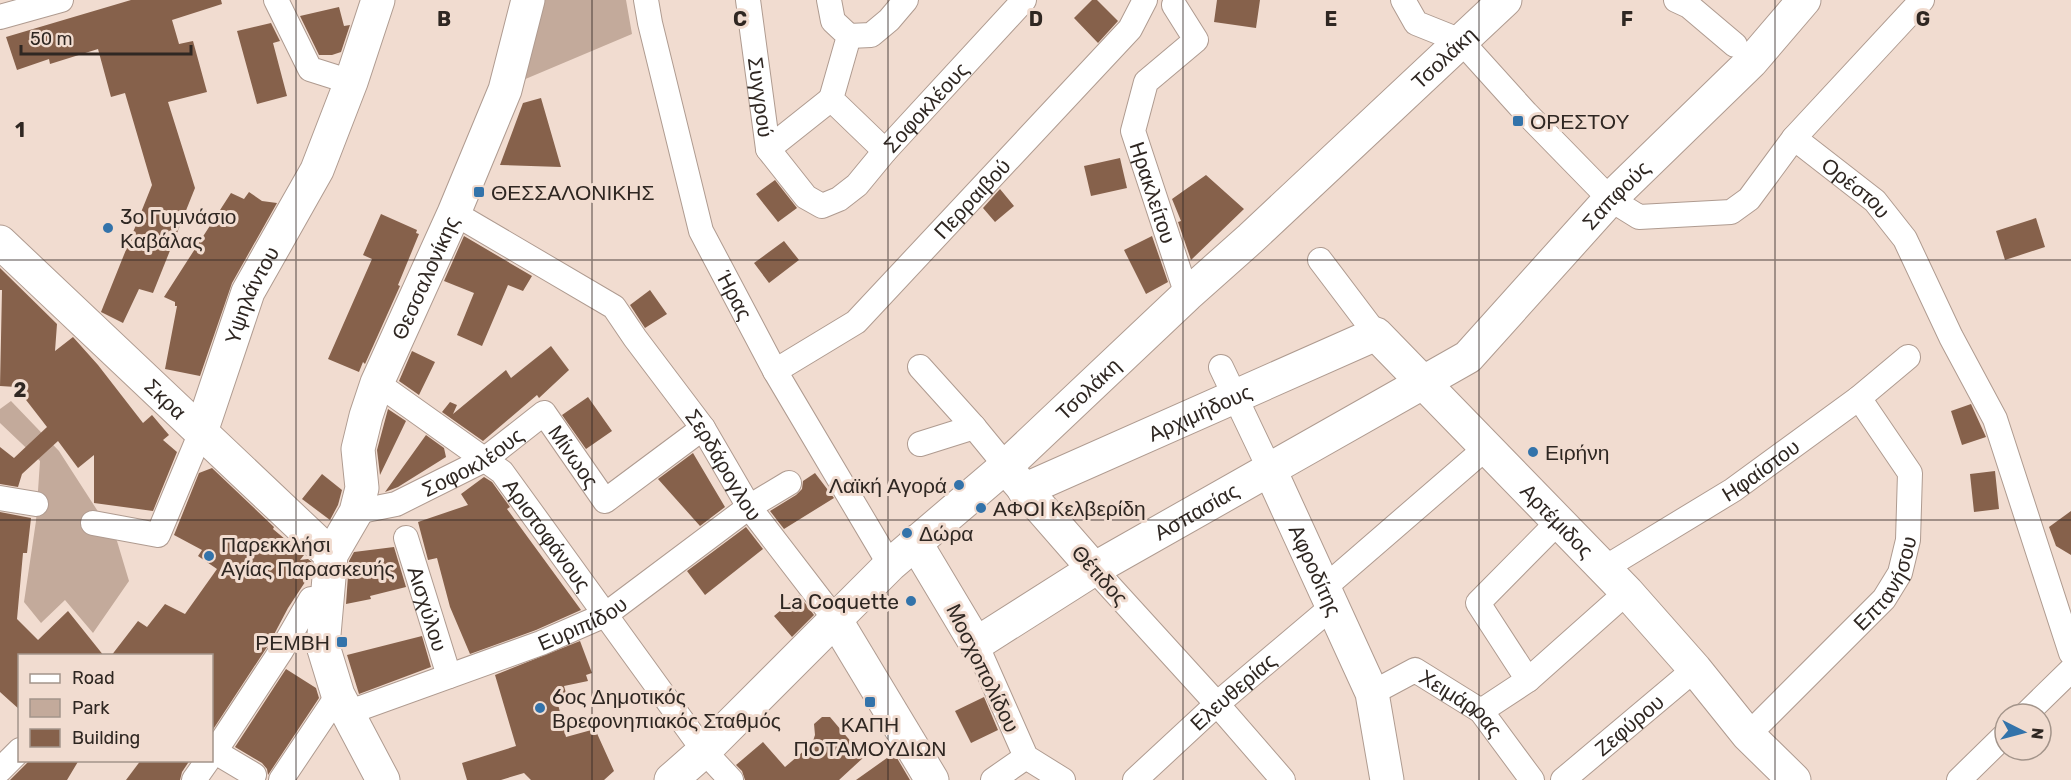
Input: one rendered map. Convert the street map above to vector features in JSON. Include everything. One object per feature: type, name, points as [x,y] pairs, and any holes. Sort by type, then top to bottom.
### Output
[{"type":"street","points":[[0,17],[61,0]]},
{"type":"street","points":[[276,0],[310,69],[351,82]]},
{"type":"street","name":"Υψηλάντου","points":[[93,523],[158,535],[201,432],[248,292],[317,170],[351,82],[378,0]]},
{"type":"street","name":"Θεσσαλονίκης","points":[[331,555],[356,512],[362,488],[358,449],[377,383],[454,213],[505,90],[528,0]]},
{"type":"street","name":"Ήρας","points":[[646,0],[701,231],[775,371],[890,565]]},
{"type":"street","name":"Συγγρού","points":[[748,0],[768,150],[806,197],[822,206]]},
{"type":"street","points":[[830,0],[833,21],[849,36],[871,35],[906,0]]},
{"type":"street","name":"Σοφοκλέους","points":[[822,206],[839,199],[857,185],[885,151],[1024,0]]},
{"type":"street","name":"Περραιβού","points":[[775,371],[856,322],[1130,29],[1145,0]]},
{"type":"street","points":[[1403,0],[1416,23],[1461,41],[1526,113],[1610,199],[1639,217],[1731,212],[1749,199],[1794,138],[1922,0]]},
{"type":"street","name":"Τσολάκη","points":[[671,780],[704,751],[915,542],[1015,478],[1187,295],[1260,230],[1505,0]]},
{"type":"street","points":[[1676,0],[1689,6],[1735,45]]},
{"type":"street","name":"Σαπφούς","points":[[1422,383],[1468,357],[1610,199],[1751,62],[1804,0]]},
{"type":"street","name":"Ηρακλείτου","points":[[1174,5],[1196,40],[1146,82],[1132,131],[1187,295]]},
{"type":"street","points":[[768,150],[831,99],[849,36]]},
{"type":"street","points":[[831,99],[885,151]]},
{"type":"street","name":"Ορέστου","points":[[1794,138],[1875,201],[1905,239],[1951,336],[1995,418],[2071,653]]},
{"type":"street","name":"Σερδάρογλου","points":[[454,213],[614,307],[703,428],[749,507],[835,620],[932,780]]},
{"type":"street","name":"Σκρα","points":[[0,242],[331,555]]},
{"type":"street","name":"Αρτέμιδος","points":[[1320,260],[1376,334],[1627,592],[1695,669],[1748,735],[1794,780]]},
{"type":"street","name":"Αρχιμήδους","points":[[1015,478],[1235,396],[1376,334]]},
{"type":"street","name":"Ηφαίστου","points":[[1603,569],[1733,490],[1859,398],[1908,357]]},
{"type":"street","name":"Θέτιδος","points":[[920,367],[1094,569],[1283,780]]},
{"type":"street","name":"Αφροδίτης","points":[[1221,367],[1372,693],[1387,780]]},
{"type":"street","name":"Αριστοφάνους","points":[[377,383],[502,472],[704,751],[731,780]]},
{"type":"street","name":"Ασπασίας","points":[[976,644],[1094,569],[1422,383]]},
{"type":"street","name":"Επτανήσου","points":[[1748,735],[1884,599],[1900,573],[1908,540],[1910,473],[1859,398]]},
{"type":"street","name":"Σοφοκλέους","points":[[356,512],[396,504],[484,460],[544,413]]},
{"type":"street","name":"Μίνωος","points":[[544,413],[605,501],[703,428]]},
{"type":"street","points":[[920,444],[974,427]]},
{"type":"street","name":"Ελευθερίας","points":[[1135,780],[1488,447]]},
{"type":"street","name":"Ευριπίδου","points":[[343,704],[449,676],[541,643],[605,615],[749,507],[789,483]]},
{"type":"street","points":[[0,498],[36,504]]},
{"type":"street","name":"Αισχύλου","points":[[396,504],[449,676]]},
{"type":"street","points":[[1528,680],[1478,603],[1559,521]]},
{"type":"street","name":"Μοσχοπολίδου","points":[[915,542],[976,644],[1026,757],[1063,780]]},
{"type":"street","points":[[331,555],[323,646],[343,704],[383,780]]},
{"type":"street","points":[[1480,711],[1528,680],[1627,592]]},
{"type":"street","points":[[213,752],[281,651],[311,599]]},
{"type":"street","name":"Ζεφύρου","points":[[1563,780],[1695,669]]},
{"type":"street","name":"Χειμάρρας","points":[[1372,693],[1415,670],[1480,711],[1532,780]]},
{"type":"street","points":[[2038,702],[2071,670]]},
{"type":"street","points":[[281,780],[343,704]]},
{"type":"street","points":[[1959,780],[1993,747]]},
{"type":"street","points":[[0,770],[18,752]]},
{"type":"street","points":[[213,756],[254,775]]},
{"type":"street","points":[[993,780],[1026,757]]},
{"type":"street","points":[[194,780],[206,762]]},
{"type":"green space","points":[[538,0],[626,0],[632,34],[516,83]]},
{"type":"green space","points":[[11,401],[59,451],[117,541],[129,581],[93,633],[65,600],[41,623],[24,602],[36,521],[40,461],[0,423],[0,409]]},
{"type":"building","points":[[131,0],[221,0],[222,4],[172,20],[179,44],[193,41],[207,92],[168,102],[195,188],[153,293],[139,289],[123,323],[101,312],[152,185],[125,93],[111,97],[98,49],[50,64],[49,59],[17,70],[6,37]]},
{"type":"building","points":[[1092,0],[1097,0],[1118,21],[1098,43],[1074,18]]},
{"type":"building","points":[[1217,0],[1260,0],[1256,28],[1214,22]]},
{"type":"building","points":[[339,7],[344,26],[350,25],[341,52],[319,55],[300,16]]},
{"type":"building","points":[[271,23],[280,41],[273,43],[287,96],[257,104],[237,31]]},
{"type":"building","points":[[541,98],[561,167],[500,165],[523,103]]},
{"type":"building","points":[[1120,158],[1127,188],[1091,196],[1084,166]]},
{"type":"building","points":[[1206,175],[1244,209],[1191,260],[1178,222],[1181,221],[1172,199]]},
{"type":"building","points":[[775,180],[797,208],[778,222],[756,194]]},
{"type":"building","points":[[1000,189],[1014,206],[995,222],[983,208]]},
{"type":"building","points":[[249,192],[262,201],[277,203],[232,283],[200,376],[165,369],[177,306],[175,302],[164,297],[231,193],[244,199]]},
{"type":"building","points":[[381,214],[417,230],[416,233],[419,234],[398,285],[400,286],[365,364],[363,362],[359,372],[328,359],[372,259],[363,255]]},
{"type":"building","points":[[2036,218],[2045,247],[2005,260],[1996,231]]},
{"type":"building","points":[[464,236],[532,276],[523,291],[508,285],[482,346],[457,335],[474,293],[444,281]]},
{"type":"building","points":[[1152,236],[1168,282],[1146,294],[1124,250]]},
{"type":"building","points":[[784,241],[799,260],[769,283],[754,263]]},
{"type":"building","points":[[0,268],[57,324],[55,351],[73,337],[143,423],[152,415],[169,435],[163,440],[177,452],[153,511],[94,503],[94,455],[78,468],[58,441],[22,474],[18,487],[0,484],[0,447],[14,458],[47,427],[16,387],[0,386],[2,290],[0,290]]},
{"type":"building","points":[[650,290],[667,314],[645,328],[630,305]]},
{"type":"building","points":[[551,346],[569,370],[539,398],[537,395],[483,441],[442,412],[450,402],[457,405],[453,414],[506,370],[511,378]]},
{"type":"building","points":[[412,351],[435,362],[419,395],[399,381]]},
{"type":"building","points":[[588,397],[612,431],[586,449],[562,415]]},
{"type":"building","points":[[1971,404],[1986,437],[1962,445],[1951,411]]},
{"type":"building","points":[[388,409],[406,421],[380,475],[377,450]]},
{"type":"building","points":[[426,435],[444,448],[446,457],[398,487],[385,492]]},
{"type":"building","points":[[693,453],[725,507],[700,526],[658,479]]},
{"type":"building","points":[[212,468],[274,527],[273,529],[304,555],[300,560],[308,559],[312,562],[311,573],[288,608],[269,644],[213,729],[213,654],[113,654],[138,621],[147,627],[165,604],[185,614],[217,569],[198,556],[202,550],[174,535],[199,473]]},
{"type":"building","points":[[1995,471],[1999,509],[1974,512],[1970,474]]},
{"type":"building","points":[[815,473],[834,498],[784,529],[770,511],[796,495],[802,489],[803,481]]},
{"type":"building","points":[[322,474],[342,490],[338,505],[330,520],[302,499]]},
{"type":"building","points":[[484,477],[492,482],[510,507],[507,509],[581,610],[536,630],[470,654],[450,607],[437,558],[428,560],[418,522],[468,505],[461,494]]},
{"type":"building","points":[[2071,511],[2071,555],[2056,546],[2049,527]]},
{"type":"building","points":[[0,512],[31,518],[27,553],[23,553],[17,619],[38,640],[68,611],[102,654],[18,654],[18,708],[0,692]]},
{"type":"building","points":[[746,527],[763,549],[705,595],[687,571]]},
{"type":"building","points":[[394,547],[406,587],[370,596],[371,599],[346,604],[349,561],[354,552]]},
{"type":"building","points":[[799,595],[814,615],[792,637],[774,616]]},
{"type":"building","points":[[422,636],[431,667],[359,694],[347,655]]},
{"type":"building","name":"6ος Δημοτικός Βρεφονηπιακός Σταθμός","points":[[580,641],[592,673],[586,675],[588,681],[564,686],[566,693],[556,696],[566,737],[595,729],[614,771],[604,780],[531,780],[524,773],[501,780],[467,780],[462,763],[516,746],[495,675]]},
{"type":"building","points":[[286,669],[316,688],[319,698],[268,775],[262,763],[235,747]]},
{"type":"building","points":[[984,697],[998,730],[971,743],[955,711]]},
{"type":"building","points":[[822,717],[830,717],[864,757],[839,780],[745,780],[742,771],[736,765],[763,742],[785,767],[812,744],[815,735],[814,724]]},
{"type":"building","points":[[894,753],[910,780],[856,780]]},
{"type":"building","points":[[28,762],[78,762],[67,780],[10,780]]},
{"type":"building","points":[[140,762],[189,762],[180,780],[126,780]]},
{"type":"place","name":"ΟΡΕΣΤΟΥ","points":[[1518,121]]},
{"type":"place","name":"ΘΕΣΣΑΛΟΝΙΚΗΣ","points":[[479,192]]},
{"type":"place","name":"3ο Γυμνάσιο Καβάλας","points":[[108,228]]},
{"type":"place","name":"Ειρήνη","points":[[1533,452]]},
{"type":"place","name":"Λαϊκή Αγορά","points":[[959,485]]},
{"type":"place","name":"ΑΦΟΙ Κελβερίδη","points":[[981,508]]},
{"type":"place","name":"Δώρα","points":[[907,533]]},
{"type":"place","name":"Παρεκκλήσι Αγίας Παρασκευής","points":[[209,556]]},
{"type":"place","name":"La Coquette","points":[[911,601]]},
{"type":"place","name":"ΡΕΜΒΗ","points":[[342,642]]},
{"type":"place","name":"ΚΑΠΗ ΠΟΤΑΜΟΥΔΙΩΝ","points":[[870,702]]},
{"type":"place","name":"6ος Δημοτικός Βρεφονηπιακός Σταθμός","points":[[540,708]]}]
